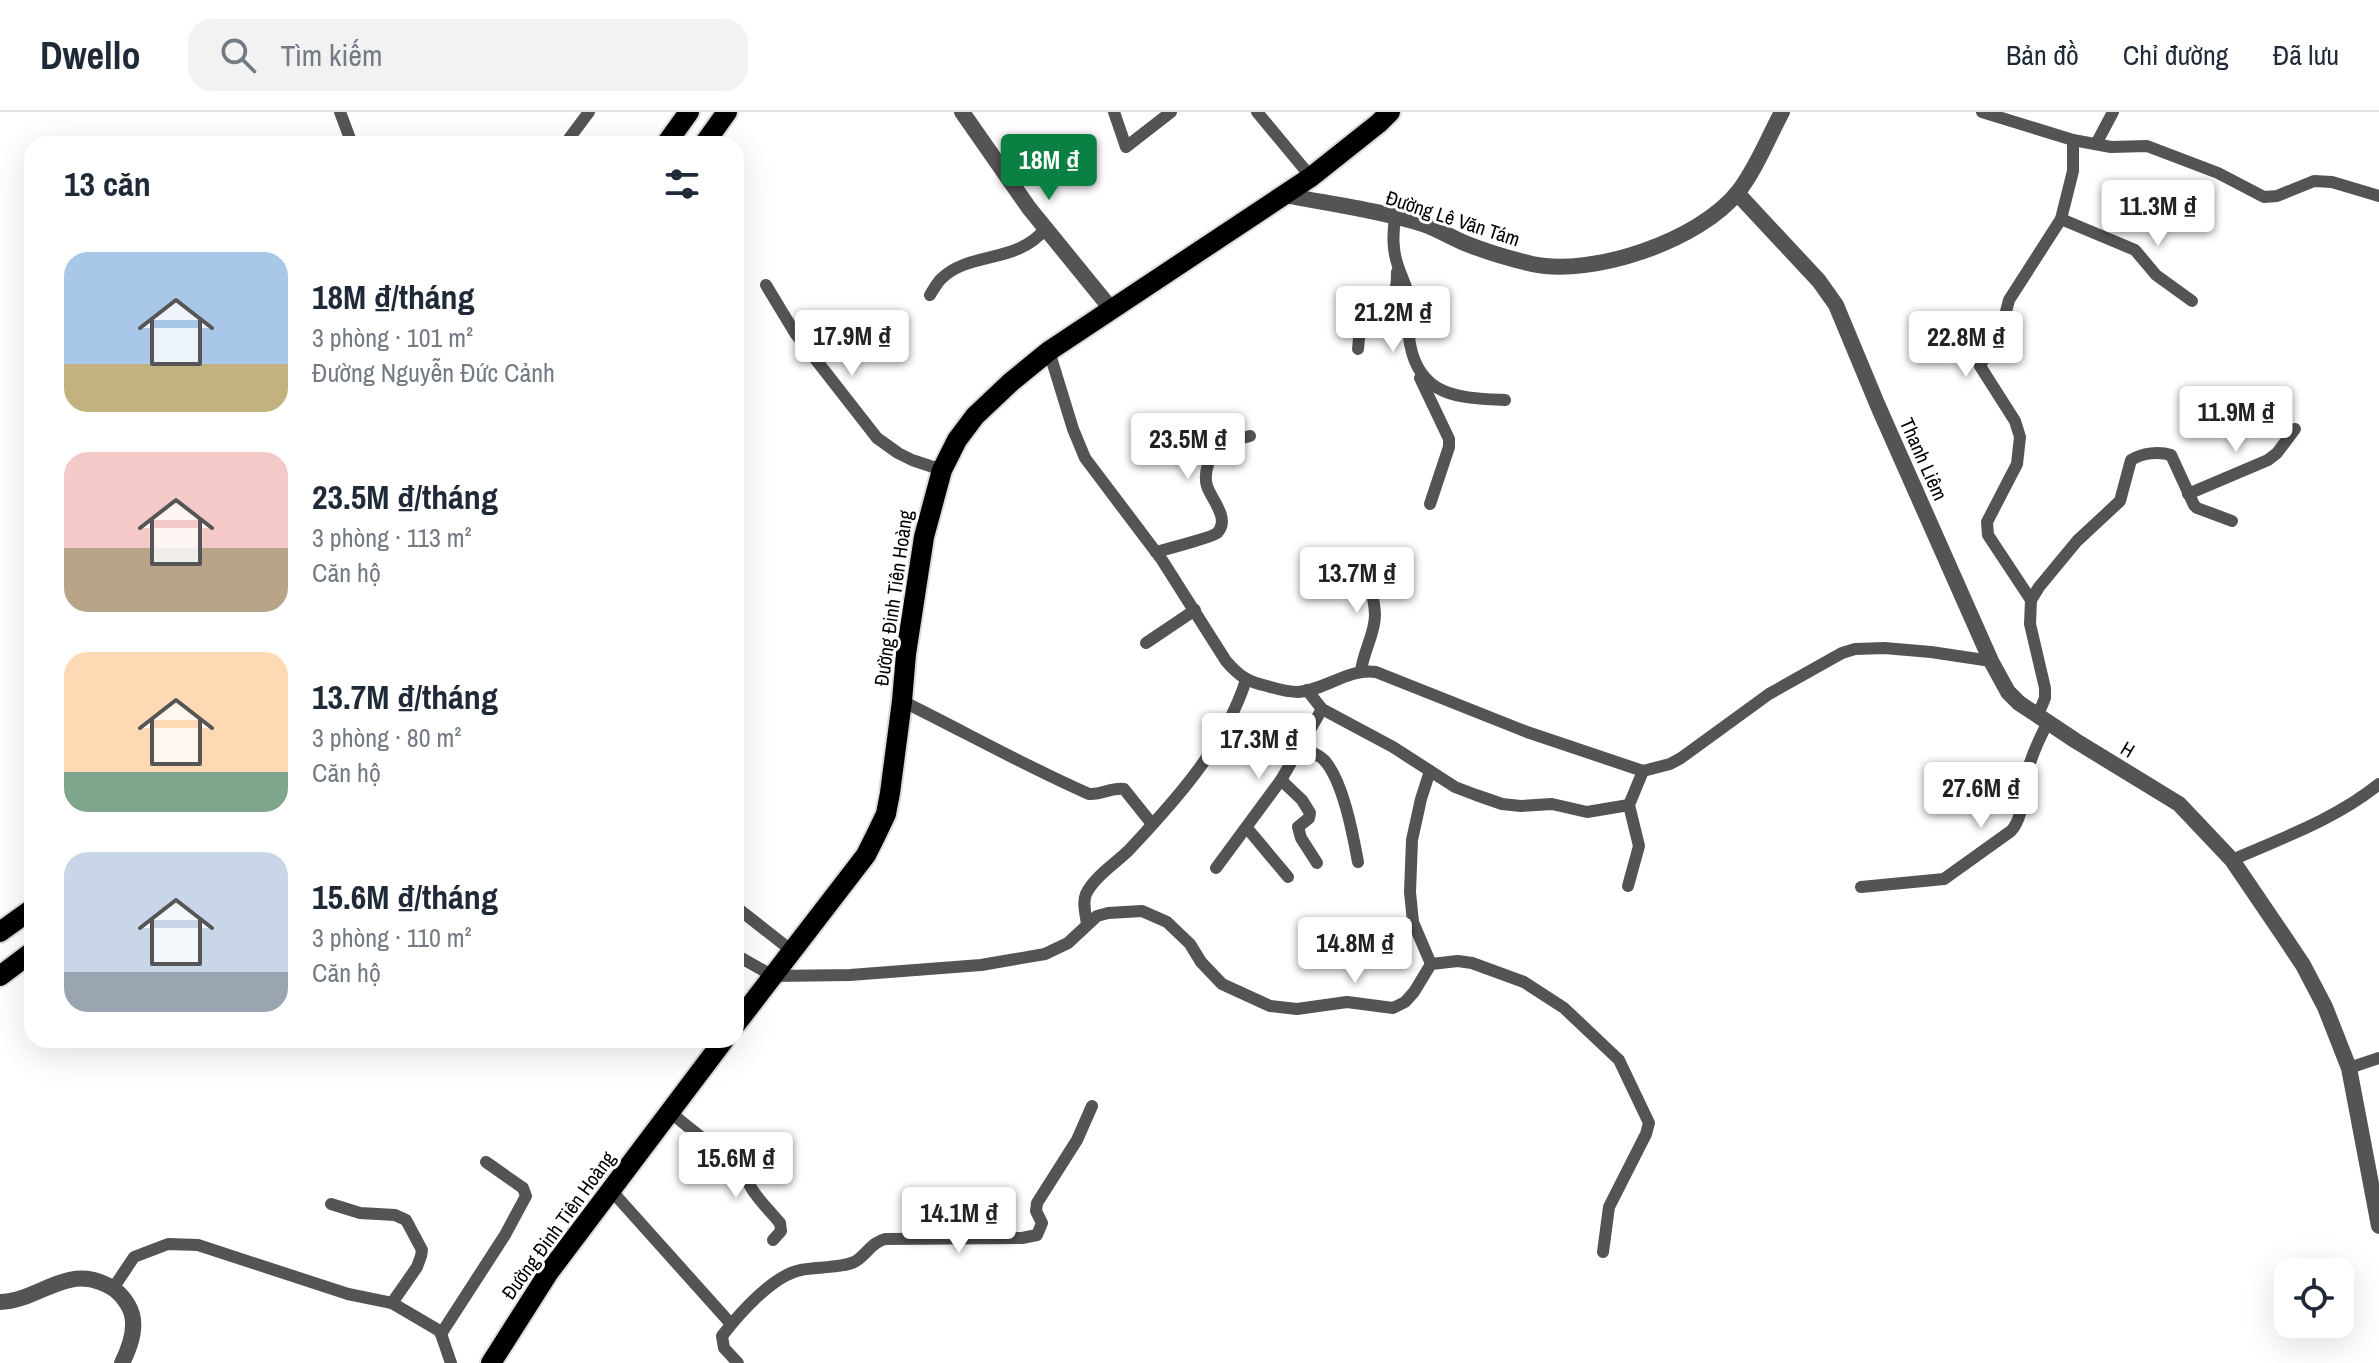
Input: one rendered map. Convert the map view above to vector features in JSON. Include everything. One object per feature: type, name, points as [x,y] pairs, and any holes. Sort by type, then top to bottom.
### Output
[{"type":"main road","points":[[671,136],[687,112]]},
{"type":"main road","points":[[710,136],[727,112]]},
{"type":"main road","name":"Đường Đinh Tiên Hoàng","points":[[744,1014],[866,855],[881,824],[890,793],[906,654],[924,537],[942,470],[957,440],[975,416],[1049,351],[1311,177],[1390,112]]},
{"type":"main road","points":[[0,932],[24,915]]},
{"type":"main road","points":[[0,976],[24,958]]},
{"type":"main road","name":"Đường Đinh Tiên Hoàng","points":[[491,1363],[549,1272],[718,1048]]},
{"type":"street","points":[[340,112],[349,136]]},
{"type":"street","points":[[571,136],[589,112]]},
{"type":"street","points":[[962,112],[1045,229],[1112,310]]},
{"type":"street","points":[[1114,112],[1126,147],[1171,112]]},
{"type":"street","points":[[1257,112],[1311,177]]},
{"type":"street","name":"Đường Lê Văn Tám","points":[[1285,195],[1425,225],[1469,245],[1533,264],[1566,266],[1599,263],[1645,251],[1695,227],[1722,208],[1737,193],[1782,112]]},
{"type":"street","points":[[1982,112],[2073,140],[2111,147],[2147,146],[2218,173],[2264,197],[2277,196],[2314,181],[2332,182],[2379,196]]},
{"type":"street","points":[[2096,144],[2113,112]]},
{"type":"street","points":[[2031,600],[1988,535],[1987,522],[2017,464],[2020,437],[2015,421],[1980,366],[2000,335],[2009,300],[2061,219],[2073,171],[2073,140]]},
{"type":"street","name":"Thanh Liêm","points":[[1737,193],[1819,281],[1836,305],[1999,678]]},
{"type":"street","points":[[1395,217],[1393,249],[1408,292],[1410,347],[1423,385],[1449,439],[1430,504]]},
{"type":"street","points":[[2061,219],[2135,250],[2156,275],[2192,301]]},
{"type":"street","points":[[930,295],[940,279],[953,270],[1020,249],[1038,238],[1045,229]]},
{"type":"street","points":[[1358,349],[1363,296],[1368,293],[1392,295],[1396,291],[1397,265]]},
{"type":"street","points":[[766,285],[795,333],[877,438],[912,460],[942,470]]},
{"type":"street","points":[[1049,351],[1085,458],[1156,552],[1226,661],[1246,680],[1288,691],[1307,690],[1361,671],[1376,672],[1527,732],[1643,771],[1681,758],[1769,694],[1842,653],[1855,649],[1884,648],[1991,661]]},
{"type":"street","points":[[1418,368],[1430,383],[1449,394],[1462,398],[1505,400]]},
{"type":"street","points":[[2188,494],[2268,460],[2295,429]]},
{"type":"street","points":[[1156,552],[1218,533],[1220,514],[1206,484],[1210,458],[1219,444],[1250,436]]},
{"type":"street","points":[[1861,887],[1944,879],[2011,831],[2018,821],[2045,698],[2030,624],[2031,600],[2077,541],[2120,501],[2128,466],[2137,456],[2160,452],[2171,455],[2197,508],[2232,521]]},
{"type":"street","points":[[1361,671],[1374,622],[1371,590],[1379,572]]},
{"type":"street","points":[[1146,643],[1195,610]]},
{"type":"street","name":"H","points":[[1999,678],[2019,703],[2179,804],[2232,860],[2303,965],[2325,1007],[2349,1068],[2379,1226]]},
{"type":"street","points":[[1087,924],[1085,896],[1092,885],[1152,824],[1197,771],[1231,717],[1246,680]]},
{"type":"street","points":[[1307,690],[1322,709],[1393,747],[1455,787],[1502,804],[1552,804],[1587,812],[1629,805]]},
{"type":"street","points":[[902,701],[957,727],[1004,755],[1089,794],[1124,789],[1152,824]]},
{"type":"street","points":[[1216,868],[1281,780],[1322,709]]},
{"type":"street","points":[[1301,748],[1324,760],[1332,774],[1352,829],[1358,862]]},
{"type":"street","points":[[1430,771],[1412,840],[1410,892],[1413,922],[1431,964]]},
{"type":"street","points":[[1628,886],[1639,846],[1629,805],[1643,771]]},
{"type":"street","points":[[1281,780],[1302,800],[1310,813],[1309,818],[1298,827],[1301,838],[1317,863]]},
{"type":"street","points":[[2232,860],[2333,815],[2379,784]]},
{"type":"street","points":[[1247,828],[1288,877]]},
{"type":"street","points":[[744,960],[773,976],[850,975],[981,965],[1056,950],[1097,916],[1142,911],[1167,922],[1190,944],[1201,962],[1222,984],[1259,1002],[1288,1009],[1347,1002],[1393,1008],[1405,1002],[1414,992],[1431,964]]},
{"type":"street","points":[[744,913],[792,951]]},
{"type":"street","points":[[1431,964],[1472,963],[1524,982],[1564,1008],[1619,1060],[1649,1123],[1609,1207],[1603,1252]]},
{"type":"street","points":[[2349,1068],[2379,1058]]},
{"type":"street","points":[[738,1363],[724,1348],[722,1336],[777,1280],[787,1274],[853,1262],[879,1240],[1029,1238],[1037,1235],[1042,1223],[1036,1211],[1037,1203],[1077,1140],[1092,1106]]},
{"type":"street","points":[[670,1112],[697,1135],[740,1160],[756,1198],[780,1223],[781,1231],[773,1240]]},
{"type":"street","points":[[740,1160],[762,1145]]},
{"type":"street","points":[[441,1334],[505,1235],[526,1196],[523,1188],[486,1162]]},
{"type":"street","points":[[610,1189],[731,1324]]},
{"type":"street","points":[[331,1204],[360,1213],[395,1215],[406,1220],[422,1250],[421,1256],[392,1303]]},
{"type":"street","points":[[114,1287],[134,1257],[168,1244],[185,1243],[211,1248],[348,1294],[392,1303],[441,1334],[451,1363]]},
{"type":"street","points":[[0,1302],[24,1297],[70,1278],[92,1279],[114,1287],[133,1313],[134,1330],[122,1363]]}]
